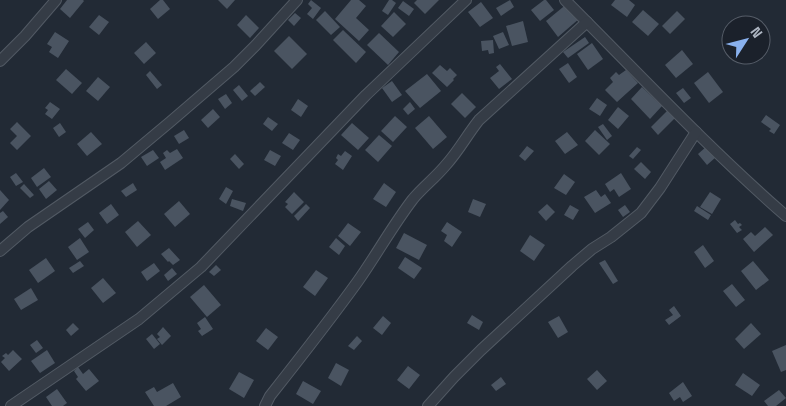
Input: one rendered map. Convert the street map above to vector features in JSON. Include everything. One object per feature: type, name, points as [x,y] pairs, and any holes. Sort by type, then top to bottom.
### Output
[{"type":"street","points":[[0,61],[25,36],[56,0]]},
{"type":"street","points":[[0,252],[28,227],[120,163],[170,122],[234,67],[296,0]]},
{"type":"street","points":[[12,406],[139,320],[201,267],[366,95],[466,0]]},
{"type":"street","points":[[565,0],[696,132],[786,216]]},
{"type":"street","points":[[265,406],[270,396],[321,332],[359,280],[402,214],[424,186],[444,168],[479,120],[587,22]]},
{"type":"street","points":[[428,406],[454,376],[572,266],[641,213],[660,188],[696,132]]},
{"type":"building","points":[[67,0],[84,1],[70,18],[60,9]]},
{"type":"building","points":[[160,0],[163,0],[170,9],[158,19],[150,9]]},
{"type":"building","points":[[218,0],[235,0],[227,9]]},
{"type":"building","points":[[311,0],[321,8],[313,19],[307,14],[312,8],[308,4]]},
{"type":"building","points":[[351,0],[359,0],[366,6],[356,18],[369,30],[359,41],[335,19]]},
{"type":"building","points":[[389,0],[396,3],[388,15],[382,11]]},
{"type":"building","points":[[417,0],[439,0],[425,14],[414,3]]},
{"type":"building","points":[[510,0],[514,7],[501,16],[496,8]]},
{"type":"building","points":[[544,0],[554,10],[540,21],[531,10]]},
{"type":"building","points":[[615,0],[629,0],[635,5],[627,17],[611,5]]},
{"type":"building","points":[[403,1],[414,9],[409,16],[398,8]]},
{"type":"building","points":[[481,2],[493,18],[480,27],[468,12]]},
{"type":"building","points":[[568,3],[580,18],[558,37],[546,21]]},
{"type":"building","points":[[643,10],[659,24],[648,36],[632,22]]},
{"type":"building","points":[[325,11],[340,27],[331,35],[316,20]]},
{"type":"building","points":[[677,11],[685,19],[670,34],[662,26]]},
{"type":"building","points":[[394,12],[406,24],[393,37],[381,26]]},
{"type":"building","points":[[295,13],[301,18],[294,26],[288,20]]},
{"type":"building","points":[[99,15],[109,22],[99,35],[89,27]]},
{"type":"building","points":[[246,15],[259,28],[250,38],[237,25]]},
{"type":"building","points":[[523,21],[528,42],[512,46],[506,26]]},
{"type":"building","points":[[343,30],[366,52],[356,63],[333,40]]},
{"type":"building","points":[[55,32],[69,41],[58,58],[49,52],[52,47],[47,44]]},
{"type":"building","points":[[503,32],[509,45],[499,49],[493,36]]},
{"type":"building","points":[[379,33],[399,52],[388,65],[367,45]]},
{"type":"building","points":[[289,36],[307,54],[292,69],[274,51]]},
{"type":"building","points":[[585,37],[589,43],[568,58],[563,52]]},
{"type":"building","points":[[493,40],[494,53],[489,54],[488,50],[482,51],[481,41]]},
{"type":"building","points":[[146,42],[156,53],[144,64],[134,53]]},
{"type":"building","points":[[592,43],[603,59],[588,70],[577,54]]},
{"type":"building","points":[[682,50],[693,64],[676,78],[665,65]]},
{"type":"building","points":[[568,63],[577,77],[569,83],[559,69]]},
{"type":"building","points":[[500,64],[512,79],[499,89],[490,78],[499,71],[496,67]]},
{"type":"building","points":[[440,65],[447,71],[450,68],[457,75],[447,87],[432,73]]},
{"type":"building","points":[[66,69],[82,83],[72,94],[56,80]]},
{"type":"building","points":[[626,70],[638,83],[617,102],[605,90],[613,82],[610,78],[616,72],[619,75]]},
{"type":"building","points":[[150,71],[162,85],[157,89],[146,75]]},
{"type":"building","points":[[708,72],[723,92],[709,103],[694,83]]},
{"type":"building","points":[[427,74],[441,91],[420,108],[405,91]]},
{"type":"building","points":[[98,77],[110,87],[98,101],[86,91]]},
{"type":"building","points":[[392,81],[402,95],[392,102],[382,88]]},
{"type":"building","points":[[260,82],[265,87],[255,96],[250,91]]},
{"type":"building","points":[[239,85],[248,96],[242,101],[233,90]]},
{"type":"building","points":[[642,87],[662,106],[650,119],[631,99]]},
{"type":"building","points":[[683,88],[691,98],[684,103],[676,93]]},
{"type":"building","points":[[462,93],[476,107],[465,118],[451,104]]},
{"type":"building","points":[[226,94],[232,103],[225,109],[218,99]]},
{"type":"building","points":[[597,98],[607,105],[600,116],[589,109]]},
{"type":"building","points":[[298,99],[308,106],[301,117],[291,110]]},
{"type":"building","points":[[50,102],[60,109],[52,119],[45,114],[48,110],[45,108]]},
{"type":"building","points":[[410,102],[415,109],[408,115],[403,109]]},
{"type":"building","points":[[618,107],[629,116],[618,129],[608,120]]},
{"type":"building","points":[[213,109],[220,117],[208,128],[201,120]]},
{"type":"building","points":[[667,111],[675,118],[658,135],[651,127]]},
{"type":"building","points":[[766,115],[780,125],[774,134],[769,131],[771,129],[761,122]]},
{"type":"building","points":[[395,116],[407,127],[393,142],[381,131]]},
{"type":"building","points":[[429,116],[447,137],[433,149],[415,128]]},
{"type":"building","points":[[268,117],[278,124],[272,131],[263,124]]},
{"type":"building","points":[[17,122],[31,136],[17,150],[10,143],[17,136],[10,129]]},
{"type":"building","points":[[60,123],[66,132],[59,137],[53,128]]},
{"type":"building","points":[[352,123],[369,138],[358,150],[341,135]]},
{"type":"building","points":[[603,124],[612,136],[607,140],[598,127]]},
{"type":"building","points":[[184,130],[189,138],[179,144],[174,136]]},
{"type":"building","points":[[595,130],[610,144],[599,155],[585,141]]},
{"type":"building","points":[[91,132],[102,144],[87,156],[77,144]]},
{"type":"building","points":[[567,132],[578,145],[565,154],[555,141]]},
{"type":"building","points":[[289,133],[300,140],[293,150],[282,143]]},
{"type":"building","points":[[379,135],[392,146],[378,162],[365,150]]},
{"type":"building","points":[[527,146],[534,151],[525,161],[519,156]]},
{"type":"building","points":[[707,146],[716,157],[707,165],[698,154]]},
{"type":"building","points":[[637,147],[641,150],[633,159],[629,156]]},
{"type":"building","points":[[177,149],[183,158],[165,170],[160,162],[166,158],[163,153],[167,150],[170,153]]},
{"type":"building","points":[[153,150],[159,158],[147,166],[141,157]]},
{"type":"building","points":[[270,150],[281,156],[275,166],[264,160]]},
{"type":"building","points":[[345,151],[352,156],[343,170],[335,164],[338,160],[336,158],[338,154],[341,156]]},
{"type":"building","points":[[235,154],[244,164],[239,169],[230,159]]},
{"type":"building","points":[[641,162],[651,172],[645,179],[634,169]]},
{"type":"building","points":[[44,168],[51,177],[37,187],[31,178]]},
{"type":"building","points":[[16,173],[23,182],[16,186],[10,177]]},
{"type":"building","points":[[621,173],[631,189],[619,197],[614,189],[610,192],[605,184]]},
{"type":"building","points":[[564,174],[575,182],[566,195],[554,188]]},
{"type":"building","points":[[49,181],[57,190],[46,199],[39,189]]},
{"type":"building","points":[[133,183],[137,190],[126,197],[121,191]]},
{"type":"building","points":[[384,183],[396,192],[386,207],[373,199]]},
{"type":"building","points":[[24,184],[34,195],[30,198],[20,188]]},
{"type":"building","points":[[226,187],[233,191],[226,204],[219,199]]},
{"type":"building","points":[[0,190],[9,200],[0,210]]},
{"type":"building","points":[[596,190],[601,197],[605,194],[611,203],[595,213],[584,197]]},
{"type":"building","points":[[294,192],[304,202],[292,214],[285,207],[288,204],[285,202]]},
{"type":"building","points":[[710,192],[721,199],[712,214],[700,207]]},
{"type":"building","points":[[232,199],[246,203],[243,211],[230,206]]},
{"type":"building","points":[[473,199],[486,204],[480,217],[468,212]]},
{"type":"building","points":[[179,201],[190,214],[175,227],[164,214]]},
{"type":"building","points":[[111,204],[119,215],[107,224],[99,213]]},
{"type":"building","points":[[306,204],[310,208],[298,221],[294,216]]},
{"type":"building","points":[[547,204],[555,212],[546,221],[538,212]]},
{"type":"building","points":[[570,205],[579,210],[573,220],[564,215]]},
{"type":"building","points":[[625,205],[630,212],[623,217],[618,210]]},
{"type":"building","points":[[697,206],[711,215],[708,220],[694,211]]},
{"type":"building","points":[[3,211],[8,217],[0,224],[0,213]]},
{"type":"building","points":[[735,220],[738,224],[742,225],[739,227],[742,230],[737,233],[730,224]]},
{"type":"building","points":[[138,221],[151,235],[137,247],[125,232]]},
{"type":"building","points":[[88,222],[94,230],[85,238],[78,229]]},
{"type":"building","points":[[447,222],[462,232],[452,247],[444,241],[447,235],[441,231]]},
{"type":"building","points":[[348,223],[361,232],[350,246],[338,236]]},
{"type":"building","points":[[765,227],[773,235],[754,252],[743,239],[751,232],[755,236]]},
{"type":"building","points":[[404,233],[427,245],[419,260],[396,248]]},
{"type":"building","points":[[530,235],[545,245],[534,261],[520,251]]},
{"type":"building","points":[[80,238],[89,252],[77,260],[68,247]]},
{"type":"building","points":[[336,238],[345,246],[339,255],[329,247]]},
{"type":"building","points":[[703,245],[714,261],[705,268],[694,252]]},
{"type":"building","points":[[169,248],[180,260],[173,265],[161,254]]},
{"type":"building","points":[[405,257],[422,268],[414,279],[398,268]]},
{"type":"building","points":[[46,258],[55,271],[38,283],[29,270]]},
{"type":"building","points":[[605,260],[618,281],[613,284],[599,263]]},
{"type":"building","points":[[80,261],[84,266],[73,273],[69,268]]},
{"type":"building","points":[[753,261],[769,280],[756,290],[741,271]]},
{"type":"building","points":[[154,263],[160,271],[147,281],[141,272]]},
{"type":"building","points":[[216,265],[221,270],[214,276],[209,272]]},
{"type":"building","points":[[172,268],[177,274],[168,281],[164,275]]},
{"type":"building","points":[[316,270],[328,278],[315,296],[303,287]]},
{"type":"building","points":[[103,278],[116,293],[103,303],[91,288]]},
{"type":"building","points":[[732,284],[745,300],[736,307],[723,291]]},
{"type":"building","points":[[204,285],[221,305],[207,317],[190,297]]},
{"type":"building","points":[[31,288],[38,300],[21,310],[14,299]]},
{"type":"building","points":[[674,306],[681,316],[669,325],[665,320],[673,315],[669,310]]},
{"type":"building","points":[[472,315],[483,322],[479,330],[467,323]]},
{"type":"building","points":[[383,316],[391,323],[382,335],[373,328]]},
{"type":"building","points":[[559,316],[568,332],[558,338],[548,322]]},
{"type":"building","points":[[205,317],[213,329],[202,336],[198,331],[201,329],[197,323]]},
{"type":"building","points":[[73,323],[79,329],[71,336],[66,330]]},
{"type":"building","points":[[751,323],[761,334],[744,349],[735,339]]},
{"type":"building","points":[[163,327],[171,336],[162,345],[157,339],[160,337],[157,334]]},
{"type":"building","points":[[266,328],[278,337],[268,350],[256,341]]},
{"type":"building","points":[[152,334],[160,344],[154,349],[146,339]]},
{"type":"building","points":[[357,336],[362,341],[354,350],[348,346]]},
{"type":"building","points":[[37,340],[43,348],[36,353],[30,345]]},
{"type":"building","points":[[786,345],[786,370],[781,372],[772,351]]},
{"type":"building","points":[[13,350],[22,359],[9,371],[1,362],[5,358],[2,356],[6,353],[8,355]]},
{"type":"building","points":[[47,350],[55,363],[40,373],[31,361]]},
{"type":"building","points":[[336,363],[349,370],[341,386],[328,378]]},
{"type":"building","points":[[408,366],[420,375],[409,389],[397,380]]},
{"type":"building","points":[[78,367],[83,374],[89,369],[99,381],[86,391],[76,379],[78,377],[74,371]]},
{"type":"building","points":[[597,370],[607,381],[597,390],[587,379]]},
{"type":"building","points":[[239,372],[254,380],[244,398],[229,389]]},
{"type":"building","points":[[743,373],[760,385],[752,396],[735,385]]},
{"type":"building","points":[[501,377],[506,384],[496,391],[491,385]]},
{"type":"building","points":[[303,381],[321,391],[313,404],[296,394]]},
{"type":"building","points":[[683,382],[692,396],[683,402],[680,397],[674,401],[669,393]]},
{"type":"building","points":[[173,383],[181,397],[166,406],[154,406],[145,392],[154,387],[157,392]]},
{"type":"building","points":[[57,389],[67,403],[63,406],[52,406],[46,397]]},
{"type":"building","points":[[779,390],[786,398],[776,406],[768,406],[764,401]]}]
